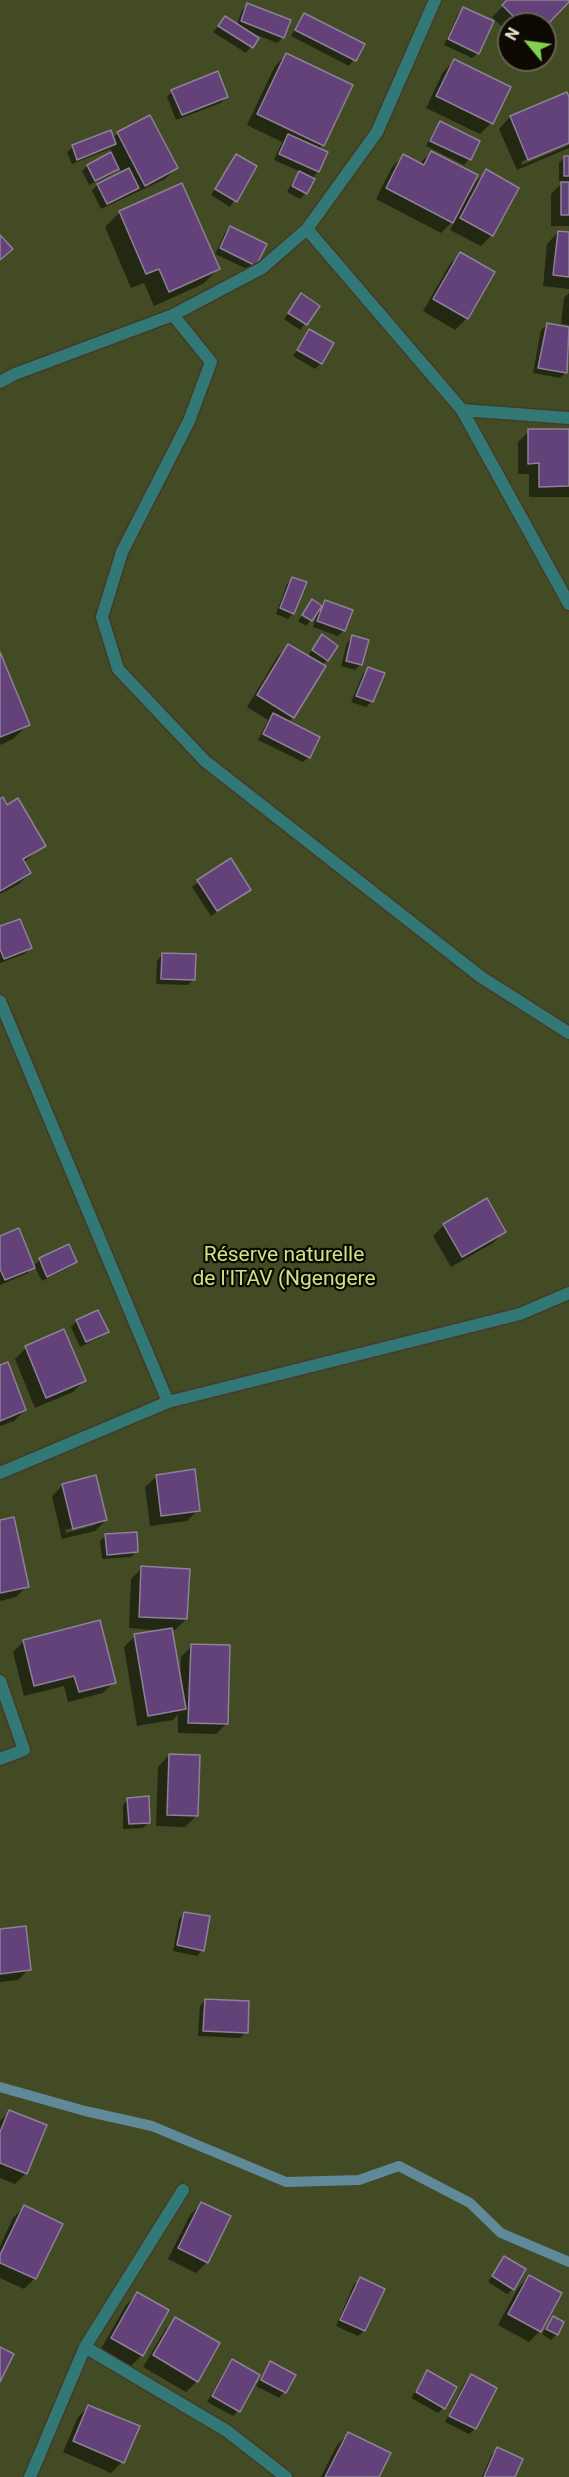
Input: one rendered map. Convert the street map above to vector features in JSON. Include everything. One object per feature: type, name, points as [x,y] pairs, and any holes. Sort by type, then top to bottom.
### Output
[{"type":"street","points":[[0,382],[15,374],[173,315],[262,268],[307,229],[377,132],[435,0]]},
{"type":"street","points":[[307,229],[462,410],[569,604]]},
{"type":"street","points":[[173,315],[211,362],[189,422],[122,552],[102,617],[118,669],[205,761],[481,977],[569,1033]]},
{"type":"street","points":[[462,410],[569,418]]},
{"type":"street","points":[[0,1001],[168,1402]]},
{"type":"street","points":[[0,1473],[168,1402],[520,1314],[569,1293]]},
{"type":"street","points":[[0,1681],[24,1750],[0,1759]]},
{"type":"street","points":[[30,2477],[85,2347],[183,2190]]},
{"type":"street","points":[[85,2347],[227,2431],[286,2477]]},
{"type":"green space","name":"Réserve naturelle de l'ITAV (Ngengere","points":[[0,0],[569,0],[569,2477],[0,2477]]},
{"type":"building","points":[[507,0],[569,0],[557,14],[557,12],[509,12],[502,5]]},
{"type":"building","points":[[247,3],[291,20],[284,38],[241,21]]},
{"type":"building","points":[[463,7],[494,21],[479,54],[448,39]]},
{"type":"building","points":[[304,13],[365,44],[356,61],[295,30]]},
{"type":"building","points":[[225,16],[259,38],[253,48],[218,26]]},
{"type":"building","points":[[286,53],[353,85],[324,146],[257,114]]},
{"type":"building","points":[[454,59],[511,87],[493,124],[436,96]]},
{"type":"building","points":[[218,71],[228,97],[182,115],[171,90]]},
{"type":"building","points":[[567,92],[569,97],[569,143],[528,160],[510,116]]},
{"type":"building","points":[[150,115],[178,168],[145,186],[117,132]]},
{"type":"building","points":[[440,121],[480,141],[471,160],[430,141]]},
{"type":"building","points":[[111,130],[116,144],[77,160],[72,145]]},
{"type":"building","points":[[288,134],[328,152],[319,172],[279,154]]},
{"type":"building","points":[[431,151],[478,175],[453,223],[386,188],[403,154],[424,165]]},
{"type":"building","points":[[111,152],[119,169],[95,181],[87,165]]},
{"type":"building","points":[[236,154],[257,166],[237,202],[215,189]]},
{"type":"building","points":[[564,156],[569,156],[569,176],[564,176]]},
{"type":"building","points":[[129,168],[139,188],[107,204],[97,184]]},
{"type":"building","points":[[486,169],[519,188],[493,236],[460,218]]},
{"type":"building","points":[[299,171],[315,179],[307,194],[292,186]]},
{"type":"building","points":[[561,182],[569,182],[569,215],[561,215]]},
{"type":"building","points":[[182,183],[220,269],[169,292],[159,269],[146,274],[119,211]]},
{"type":"building","points":[[230,226],[267,244],[256,266],[220,248]]},
{"type":"building","points":[[558,231],[569,232],[569,277],[553,275]]},
{"type":"building","points":[[0,235],[13,249],[0,260]]},
{"type":"building","points":[[460,252],[495,272],[468,319],[433,299]]},
{"type":"building","points":[[301,293],[320,306],[307,325],[288,313]]},
{"type":"building","points":[[547,323],[569,327],[567,373],[538,368]]},
{"type":"building","points":[[309,329],[334,343],[322,364],[297,350]]},
{"type":"building","points":[[528,429],[569,429],[569,486],[539,487],[539,463],[528,464]]},
{"type":"building","points":[[292,577],[307,582],[294,614],[280,608]]},
{"type":"building","points":[[312,599],[322,606],[312,621],[302,615]]},
{"type":"building","points":[[325,600],[353,610],[345,631],[317,621]]},
{"type":"building","points":[[322,634],[338,646],[328,661],[312,650]]},
{"type":"building","points":[[352,635],[369,640],[362,665],[346,661]]},
{"type":"building","points":[[288,644],[326,666],[294,718],[257,695]]},
{"type":"building","points":[[0,652],[30,725],[0,737]]},
{"type":"building","points":[[368,667],[385,673],[373,702],[356,696]]},
{"type":"building","points":[[273,713],[320,737],[310,758],[263,734]]},
{"type":"building","points":[[3,797],[7,805],[18,798],[46,846],[23,859],[31,873],[0,891],[0,799]]},
{"type":"building","points":[[231,858],[251,890],[217,911],[197,880]]},
{"type":"building","points":[[20,919],[32,948],[4,959],[0,949],[0,926]]},
{"type":"building","points":[[162,953],[196,954],[195,980],[161,979]]},
{"type":"building","points":[[487,1198],[506,1232],[462,1257],[443,1224]]},
{"type":"building","points":[[19,1228],[35,1268],[5,1280],[0,1269],[0,1236]]},
{"type":"building","points":[[69,1244],[77,1262],[47,1277],[39,1258]]},
{"type":"building","points":[[98,1310],[109,1332],[86,1342],[76,1320]]},
{"type":"building","points":[[64,1329],[86,1381],[46,1398],[25,1346]]},
{"type":"building","points":[[8,1362],[26,1410],[0,1421],[0,1365]]},
{"type":"building","points":[[195,1469],[200,1511],[161,1516],[156,1475]]},
{"type":"building","points":[[96,1475],[107,1520],[73,1529],[62,1484]]},
{"type":"building","points":[[14,1517],[29,1587],[0,1593],[0,1520]]},
{"type":"building","points":[[137,1532],[138,1552],[107,1555],[105,1534]]},
{"type":"building","points":[[141,1566],[190,1569],[187,1619],[139,1617]]},
{"type":"building","points":[[100,1620],[116,1683],[79,1692],[74,1676],[34,1686],[23,1640]]},
{"type":"building","points":[[172,1628],[186,1709],[148,1716],[134,1634]]},
{"type":"building","points":[[191,1644],[230,1645],[228,1724],[188,1723]]},
{"type":"building","points":[[169,1754],[200,1755],[198,1816],[167,1815]]},
{"type":"building","points":[[149,1796],[150,1823],[129,1824],[127,1798]]},
{"type":"building","points":[[184,1912],[210,1916],[204,1951],[177,1945]]},
{"type":"building","points":[[26,1926],[31,1970],[0,1974],[0,1929]]},
{"type":"building","points":[[205,1999],[249,2001],[248,2033],[203,2031]]},
{"type":"building","points":[[9,2110],[47,2125],[27,2174],[0,2163],[0,2132]]},
{"type":"building","points":[[201,2202],[231,2216],[208,2263],[178,2248]]},
{"type":"building","points":[[24,2205],[63,2224],[36,2279],[0,2263],[0,2255]]},
{"type":"building","points":[[504,2256],[526,2269],[514,2290],[492,2276]]},
{"type":"building","points":[[529,2275],[562,2293],[541,2332],[508,2314]]},
{"type":"building","points":[[360,2277],[385,2289],[365,2331],[340,2320]]},
{"type":"building","points":[[137,2292],[169,2310],[143,2356],[111,2338]]},
{"type":"building","points":[[553,2316],[564,2322],[558,2335],[546,2329]]},
{"type":"building","points":[[175,2317],[220,2343],[198,2382],[153,2355]]},
{"type":"building","points":[[0,2347],[14,2354],[0,2382]]},
{"type":"building","points":[[232,2359],[260,2375],[240,2412],[212,2396]]},
{"type":"building","points":[[270,2361],[296,2375],[286,2393],[261,2380]]},
{"type":"building","points":[[427,2370],[457,2387],[445,2409],[416,2392]]},
{"type":"building","points":[[471,2374],[497,2388],[476,2429],[449,2416]]},
{"type":"building","points":[[88,2405],[140,2426],[124,2463],[73,2441]]},
{"type":"building","points":[[348,2432],[391,2453],[379,2477],[325,2477]]},
{"type":"building","points":[[497,2447],[523,2459],[515,2477],[484,2477]]},
{"type":"waterway","points":[[0,2087],[85,2111],[152,2126],[286,2182],[359,2180],[399,2166],[470,2203],[501,2233],[569,2262]]}]
